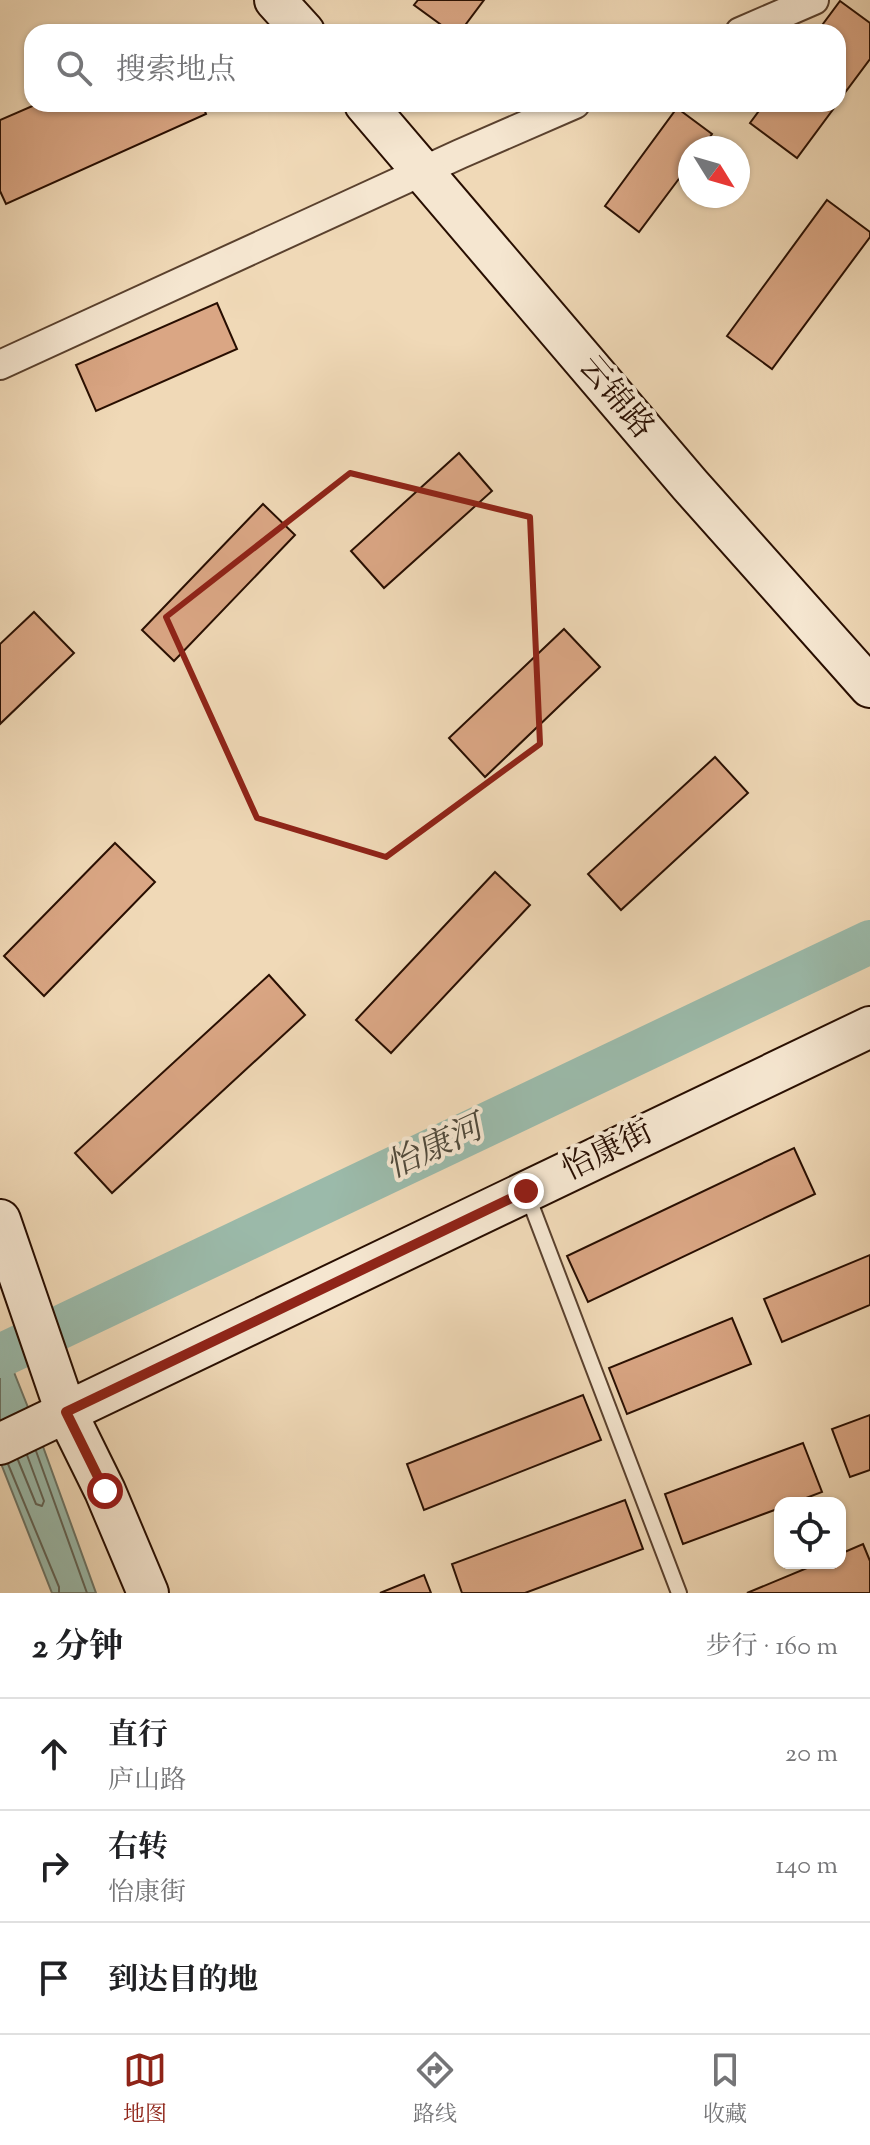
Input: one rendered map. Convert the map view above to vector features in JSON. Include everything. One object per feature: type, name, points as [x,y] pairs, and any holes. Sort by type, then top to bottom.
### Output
[{"type":"street","points":[[275,0],[297,24]]},
{"type":"street","points":[[758,24],[814,0]]},
{"type":"street","name":"云锦路","points":[[372,112],[690,485],[870,687]]},
{"type":"street","points":[[0,365],[557,112]]},
{"type":"street","name":"怡康街","points":[[40,1420],[870,1027]]},
{"type":"street","points":[[5,1233],[40,1420],[105,1491],[148,1593]]},
{"type":"lane","points":[[526,1191],[679,1593]]},
{"type":"highlighted area","points":[[350,473],[530,517],[540,744],[386,857],[257,818],[166,617]]},
{"type":"water","points":[[0,1337],[96,1593],[52,1593],[0,1461]]},
{"type":"building","points":[[418,0],[484,0],[466,24],[440,24],[414,5]]},
{"type":"building","points":[[840,1],[870,23],[870,59],[846,91],[846,24],[823,24]]},
{"type":"building","points":[[24,110],[206,114],[6,204],[0,191],[0,120]]},
{"type":"building","points":[[674,112],[682,112],[712,134],[678,136],[678,180],[639,232],[605,206]]},
{"type":"building","points":[[758,112],[831,112],[797,158],[750,123]]},
{"type":"building","points":[[827,200],[870,232],[870,237],[772,369],[727,336]]},
{"type":"building","points":[[217,303],[237,349],[96,411],[76,365]]},
{"type":"building","points":[[459,453],[492,491],[384,588],[351,551]]},
{"type":"building","points":[[263,504],[295,535],[174,661],[142,630]]},
{"type":"building","points":[[34,612],[74,653],[0,724],[0,644]]},
{"type":"building","points":[[564,629],[600,667],[485,777],[449,738]]},
{"type":"building","points":[[715,757],[748,793],[621,910],[588,874]]},
{"type":"building","points":[[115,843],[155,882],[44,996],[4,956]]},
{"type":"building","points":[[495,872],[530,905],[391,1053],[356,1020]]},
{"type":"building","points":[[269,975],[305,1015],[112,1193],[75,1153]]},
{"type":"building","points":[[794,1148],[815,1194],[588,1302],[567,1256]]},
{"type":"building","points":[[870,1255],[870,1305],[782,1342],[764,1299]]},
{"type":"building","points":[[732,1318],[751,1364],[627,1414],[609,1368]]},
{"type":"building","points":[[583,1395],[601,1440],[424,1510],[407,1464]]},
{"type":"building","points":[[870,1415],[870,1470],[850,1477],[832,1429]]},
{"type":"building","points":[[803,1443],[822,1492],[809,1497],[774,1497],[774,1510],[683,1544],[665,1494]]},
{"type":"building","points":[[625,1500],[643,1549],[525,1593],[462,1593],[452,1564]]},
{"type":"building","points":[[863,1544],[870,1561],[870,1593],[747,1593],[805,1569],[846,1569],[846,1551]]},
{"type":"building","points":[[424,1575],[431,1593],[380,1593]]},
{"type":"waterway","name":"怡康河","points":[[0,1356],[870,942]]},
{"type":"route","points":[[105,1491],[66,1412],[526,1191]]}]
